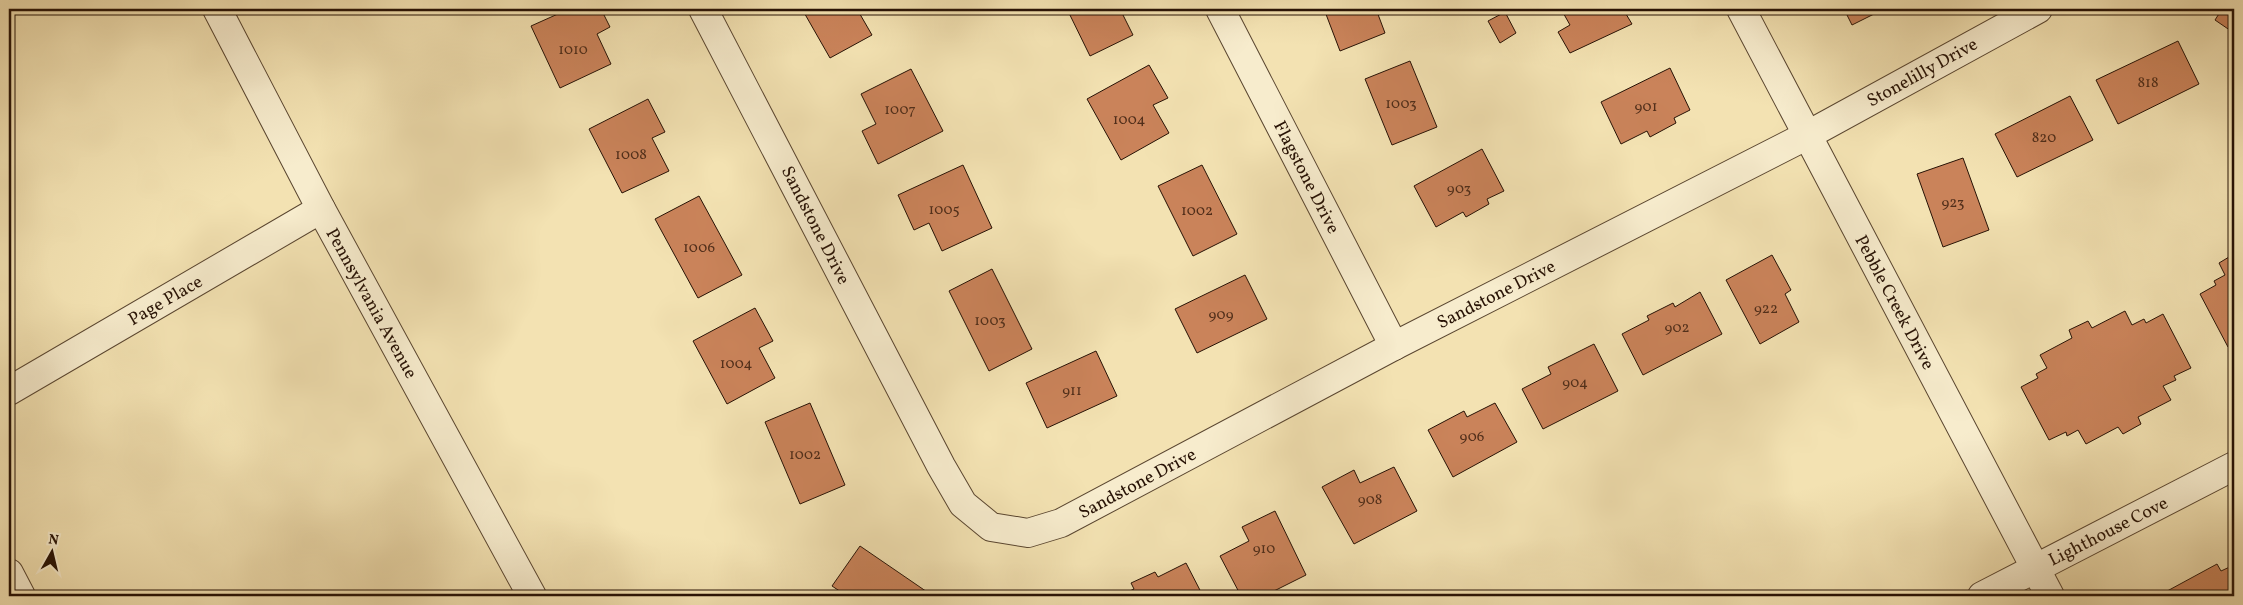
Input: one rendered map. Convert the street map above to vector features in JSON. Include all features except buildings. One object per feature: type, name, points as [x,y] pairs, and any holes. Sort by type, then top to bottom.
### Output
[{"type":"street","name":"Pennsylvania Avenue","points":[[217,9],[321,209],[532,596]]},
{"type":"street","name":"Sandstone Drive","points":[[703,9],[941,466],[963,504],[990,527],[1028,533],[1061,523],[1394,346],[1806,136]]},
{"type":"street","name":"Flagstone Drive","points":[[1220,9],[1394,346]]},
{"type":"street","name":"Pebble Creek Drive","points":[[1741,9],[1806,136],[2050,596]]},
{"type":"street","name":"Stonelilly Drive","points":[[1806,136],[2038,9]]},
{"type":"street","name":"Page Place","points":[[9,391],[321,209]]},
{"type":"street","name":"Lighthouse Cove","points":[[1982,596],[2234,466]]},
{"type":"street","points":[[9,573],[21,596]]}]
